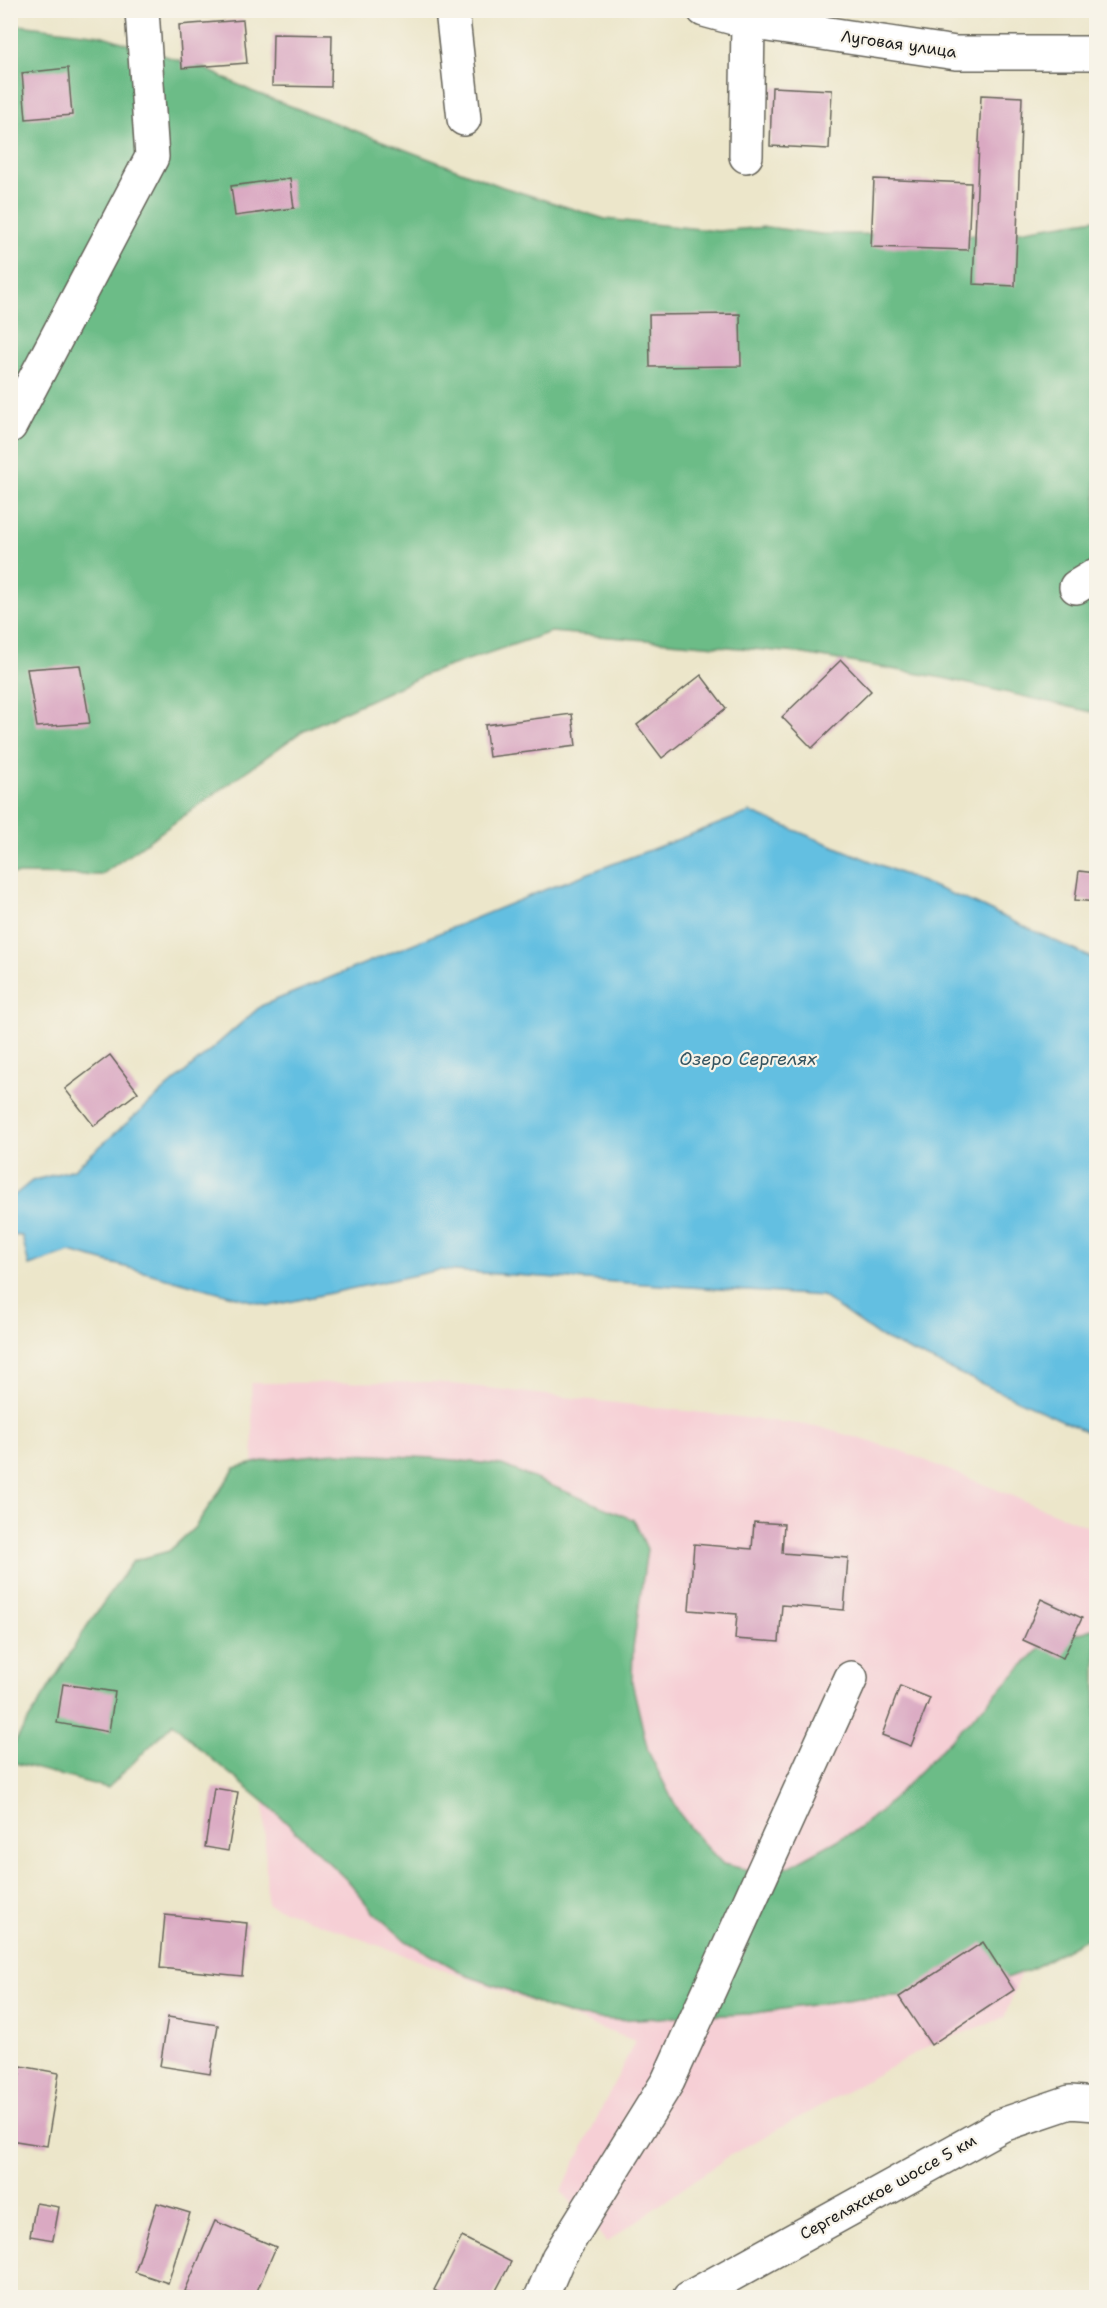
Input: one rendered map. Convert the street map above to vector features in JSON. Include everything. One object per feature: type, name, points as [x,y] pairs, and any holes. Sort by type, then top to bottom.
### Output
[{"type":"street","points":[[10,426],[152,157],[142,10]]},
{"type":"street","points":[[452,10],[464,119]]},
{"type":"street","name":"Луговая улица","points":[[704,10],[748,22],[956,53],[1096,53]]},
{"type":"street","points":[[746,156],[748,22]]},
{"type":"street","points":[[541,2298],[558,2258],[668,2081],[850,1678]]},
{"type":"street","name":"Сергеляхское шоссе 5 км","points":[[689,2298],[1002,2125],[1070,2103],[1096,2104]]},
{"type":"shaded area","points":[[435,1382],[816,1426],[902,1451],[1096,1530],[1096,1779],[1004,2018],[931,2045],[729,2156],[607,2242],[561,2191],[635,2041],[267,1904],[251,1383]]},
{"type":"green space","points":[[11,24],[100,35],[206,69],[251,91],[503,187],[605,219],[718,231],[766,227],[821,234],[970,235],[1019,231],[1096,219],[1096,713],[943,678],[798,653],[551,632],[429,673],[304,730],[101,875],[11,874]]},
{"type":"green space","points":[[335,1453],[433,1458],[502,1465],[634,1520],[647,1549],[633,1648],[632,1682],[648,1751],[679,1813],[701,1841],[723,1864],[757,1872],[790,1866],[858,1829],[885,1807],[1044,1644],[1096,1628],[1096,1933],[1031,1969],[1000,1980],[933,1994],[860,1998],[748,2014],[613,2020],[579,2017],[547,2008],[508,1990],[468,1976],[406,1941],[372,1911],[351,1884],[268,1805],[201,1750],[173,1723],[108,1788],[11,1762],[10,1750],[87,1626],[133,1561],[169,1551],[195,1527],[235,1468],[267,1460]]},
{"type":"water","name":"Озеро Сергелях","points":[[750,812],[976,904],[1096,960],[1096,1436],[880,1337],[822,1296],[439,1270],[270,1306],[70,1252],[29,1266],[22,1236],[11,1235],[11,1198],[32,1181],[74,1169],[261,1006],[544,890]]},
{"type":"building","points":[[243,20],[247,63],[182,68],[179,25]]},
{"type":"building","points":[[273,34],[332,35],[331,87],[272,86]]},
{"type":"building","points":[[68,68],[72,115],[26,119],[22,73]]},
{"type":"building","points":[[772,87],[832,90],[829,149],[770,146]]},
{"type":"building","points":[[981,95],[1022,97],[1015,286],[973,284]]},
{"type":"building","points":[[290,178],[294,208],[235,216],[231,186]]},
{"type":"building","points":[[874,179],[971,183],[968,250],[871,247]]},
{"type":"building","points":[[740,314],[741,366],[650,367],[649,315]]},
{"type":"building","points":[[841,660],[871,691],[812,748],[782,717]]},
{"type":"building","points":[[80,665],[90,723],[37,727],[27,669]]},
{"type":"building","points":[[701,675],[726,708],[662,758],[637,725]]},
{"type":"building","points":[[572,714],[576,746],[489,757],[485,725]]},
{"type":"building","points":[[1079,871],[1096,873],[1096,902],[1075,900]]},
{"type":"building","points":[[110,1055],[138,1092],[94,1126],[65,1089]]},
{"type":"building","points":[[754,1522],[784,1524],[782,1553],[848,1558],[844,1610],[782,1605],[779,1642],[735,1639],[737,1614],[689,1610],[694,1544],[752,1549]]},
{"type":"building","points":[[1041,1599],[1082,1618],[1063,1658],[1023,1640]]},
{"type":"building","points":[[63,1684],[115,1692],[109,1732],[57,1723]]},
{"type":"building","points":[[900,1686],[930,1698],[911,1746],[882,1735]]},
{"type":"building","points":[[214,1788],[238,1792],[228,1851],[205,1847]]},
{"type":"building","points":[[165,1915],[247,1923],[242,1976],[160,1968]]},
{"type":"building","points":[[983,1942],[1014,1990],[931,2045],[899,1997]]},
{"type":"building","points":[[168,2017],[218,2025],[210,2074],[160,2066]]},
{"type":"building","points":[[21,2066],[59,2073],[47,2146],[10,2140],[10,2127]]},
{"type":"building","points":[[36,2203],[59,2207],[53,2240],[30,2236]]},
{"type":"building","points":[[157,2203],[190,2213],[168,2283],[135,2272]]},
{"type":"building","points":[[215,2221],[276,2247],[254,2298],[202,2298],[185,2291]]},
{"type":"building","points":[[462,2237],[511,2262],[492,2298],[448,2298],[434,2290]]}]
